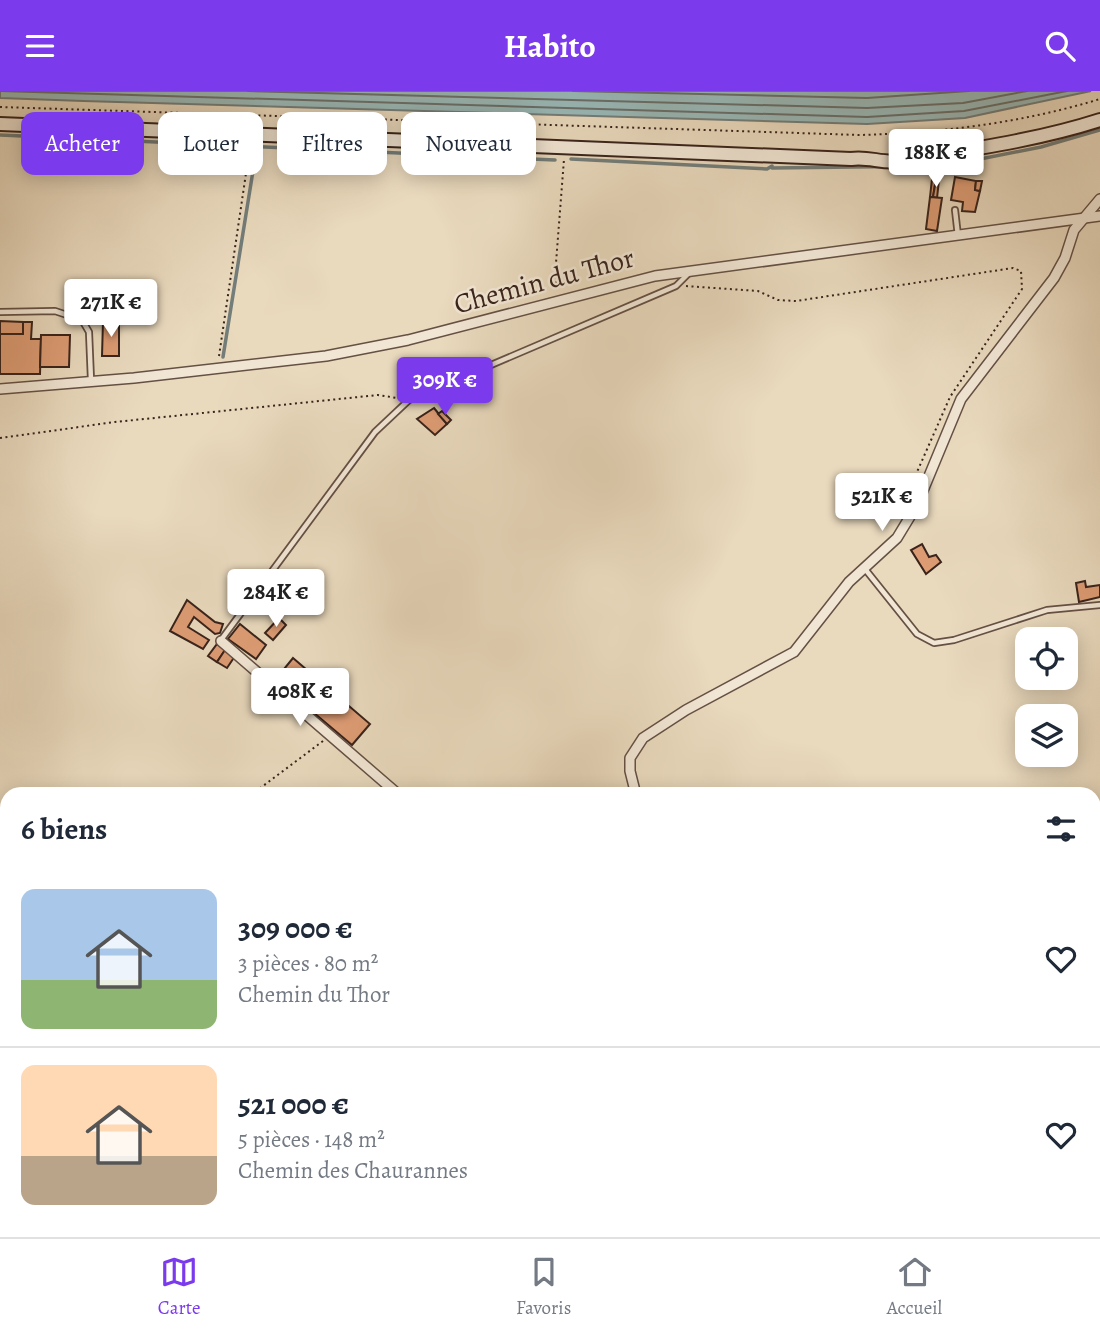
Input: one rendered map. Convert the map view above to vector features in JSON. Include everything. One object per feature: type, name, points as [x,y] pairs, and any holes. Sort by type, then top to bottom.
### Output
[{"type":"main road","points":[[0,124],[851,159],[869,157],[895,161],[996,146],[1100,120]]},
{"type":"street","points":[[634,787],[629,771],[630,758],[643,738],[686,710],[794,652],[843,588],[884,553],[908,523],[961,399],[1054,278],[1065,258],[1074,229],[1100,199]]},
{"type":"street","name":"Chemin du Thor","points":[[0,390],[218,368],[366,349],[643,279],[1100,216]]},
{"type":"street","points":[[221,641],[390,787]]},
{"type":"lane","points":[[955,210],[958,237]]},
{"type":"lane","points":[[221,641],[375,432],[409,400],[678,284],[689,273]]},
{"type":"lane","points":[[0,312],[55,311],[82,320],[89,332],[91,382]]},
{"type":"lane","points":[[865,569],[917,634],[934,643],[954,640],[1047,610],[1100,605]]},
{"type":"path","points":[[0,107],[859,135],[910,134],[996,124],[1100,99]]},
{"type":"path","points":[[562,300],[555,276],[564,147]]},
{"type":"path","points":[[218,368],[246,175]]},
{"type":"path","points":[[678,284],[758,291],[778,300],[796,301],[1013,268],[1021,271],[1022,289],[950,397],[906,497]]},
{"type":"path","points":[[0,438],[115,422],[378,395],[409,400]]},
{"type":"path","points":[[262,787],[324,740]]},
{"type":"water","points":[[0,91],[1091,91],[965,118],[867,124],[0,98]]},
{"type":"building","points":[[955,177],[976,181],[975,190],[980,191],[975,212],[962,211],[963,202],[951,200]]},
{"type":"building","points":[[932,179],[936,179],[933,197],[930,197]]},
{"type":"building","points":[[936,179],[939,180],[937,198],[933,197]]},
{"type":"building","points":[[976,181],[982,181],[980,191],[975,190]]},
{"type":"building","points":[[930,197],[942,198],[937,231],[926,229]]},
{"type":"building","points":[[0,321],[23,322],[23,334],[0,334]]},
{"type":"building","points":[[103,321],[119,322],[119,356],[102,356]]},
{"type":"building","points":[[23,322],[32,322],[31,339],[41,339],[40,374],[0,374],[0,334],[23,334]]},
{"type":"building","points":[[41,335],[70,335],[69,367],[40,367]]},
{"type":"building","points":[[434,408],[447,424],[435,435],[417,419]]},
{"type":"building","points":[[442,411],[451,420],[447,424],[438,414]]},
{"type":"building","points":[[922,544],[929,557],[936,555],[941,562],[926,574],[911,550]]},
{"type":"building","points":[[1085,581],[1086,587],[1100,585],[1100,597],[1079,602],[1076,583]]},
{"type":"building","points":[[187,600],[215,622],[223,624],[220,633],[215,634],[194,617],[188,627],[209,640],[203,649],[170,631]]},
{"type":"building","points":[[279,618],[286,625],[273,640],[265,633]]},
{"type":"building","points":[[240,624],[266,645],[256,659],[228,639]]},
{"type":"building","points":[[217,644],[225,650],[217,662],[208,656]]},
{"type":"building","points":[[225,650],[235,656],[227,668],[217,662]]},
{"type":"building","points":[[293,658],[370,724],[352,745],[275,680]]},
{"type":"waterway","points":[[955,164],[1041,147],[1100,130]]},
{"type":"waterway","points":[[0,135],[555,160]]},
{"type":"waterway","points":[[571,159],[767,169],[772,166]]},
{"type":"waterway","points":[[772,168],[937,166]]},
{"type":"waterway","points":[[223,357],[252,175]]}]
